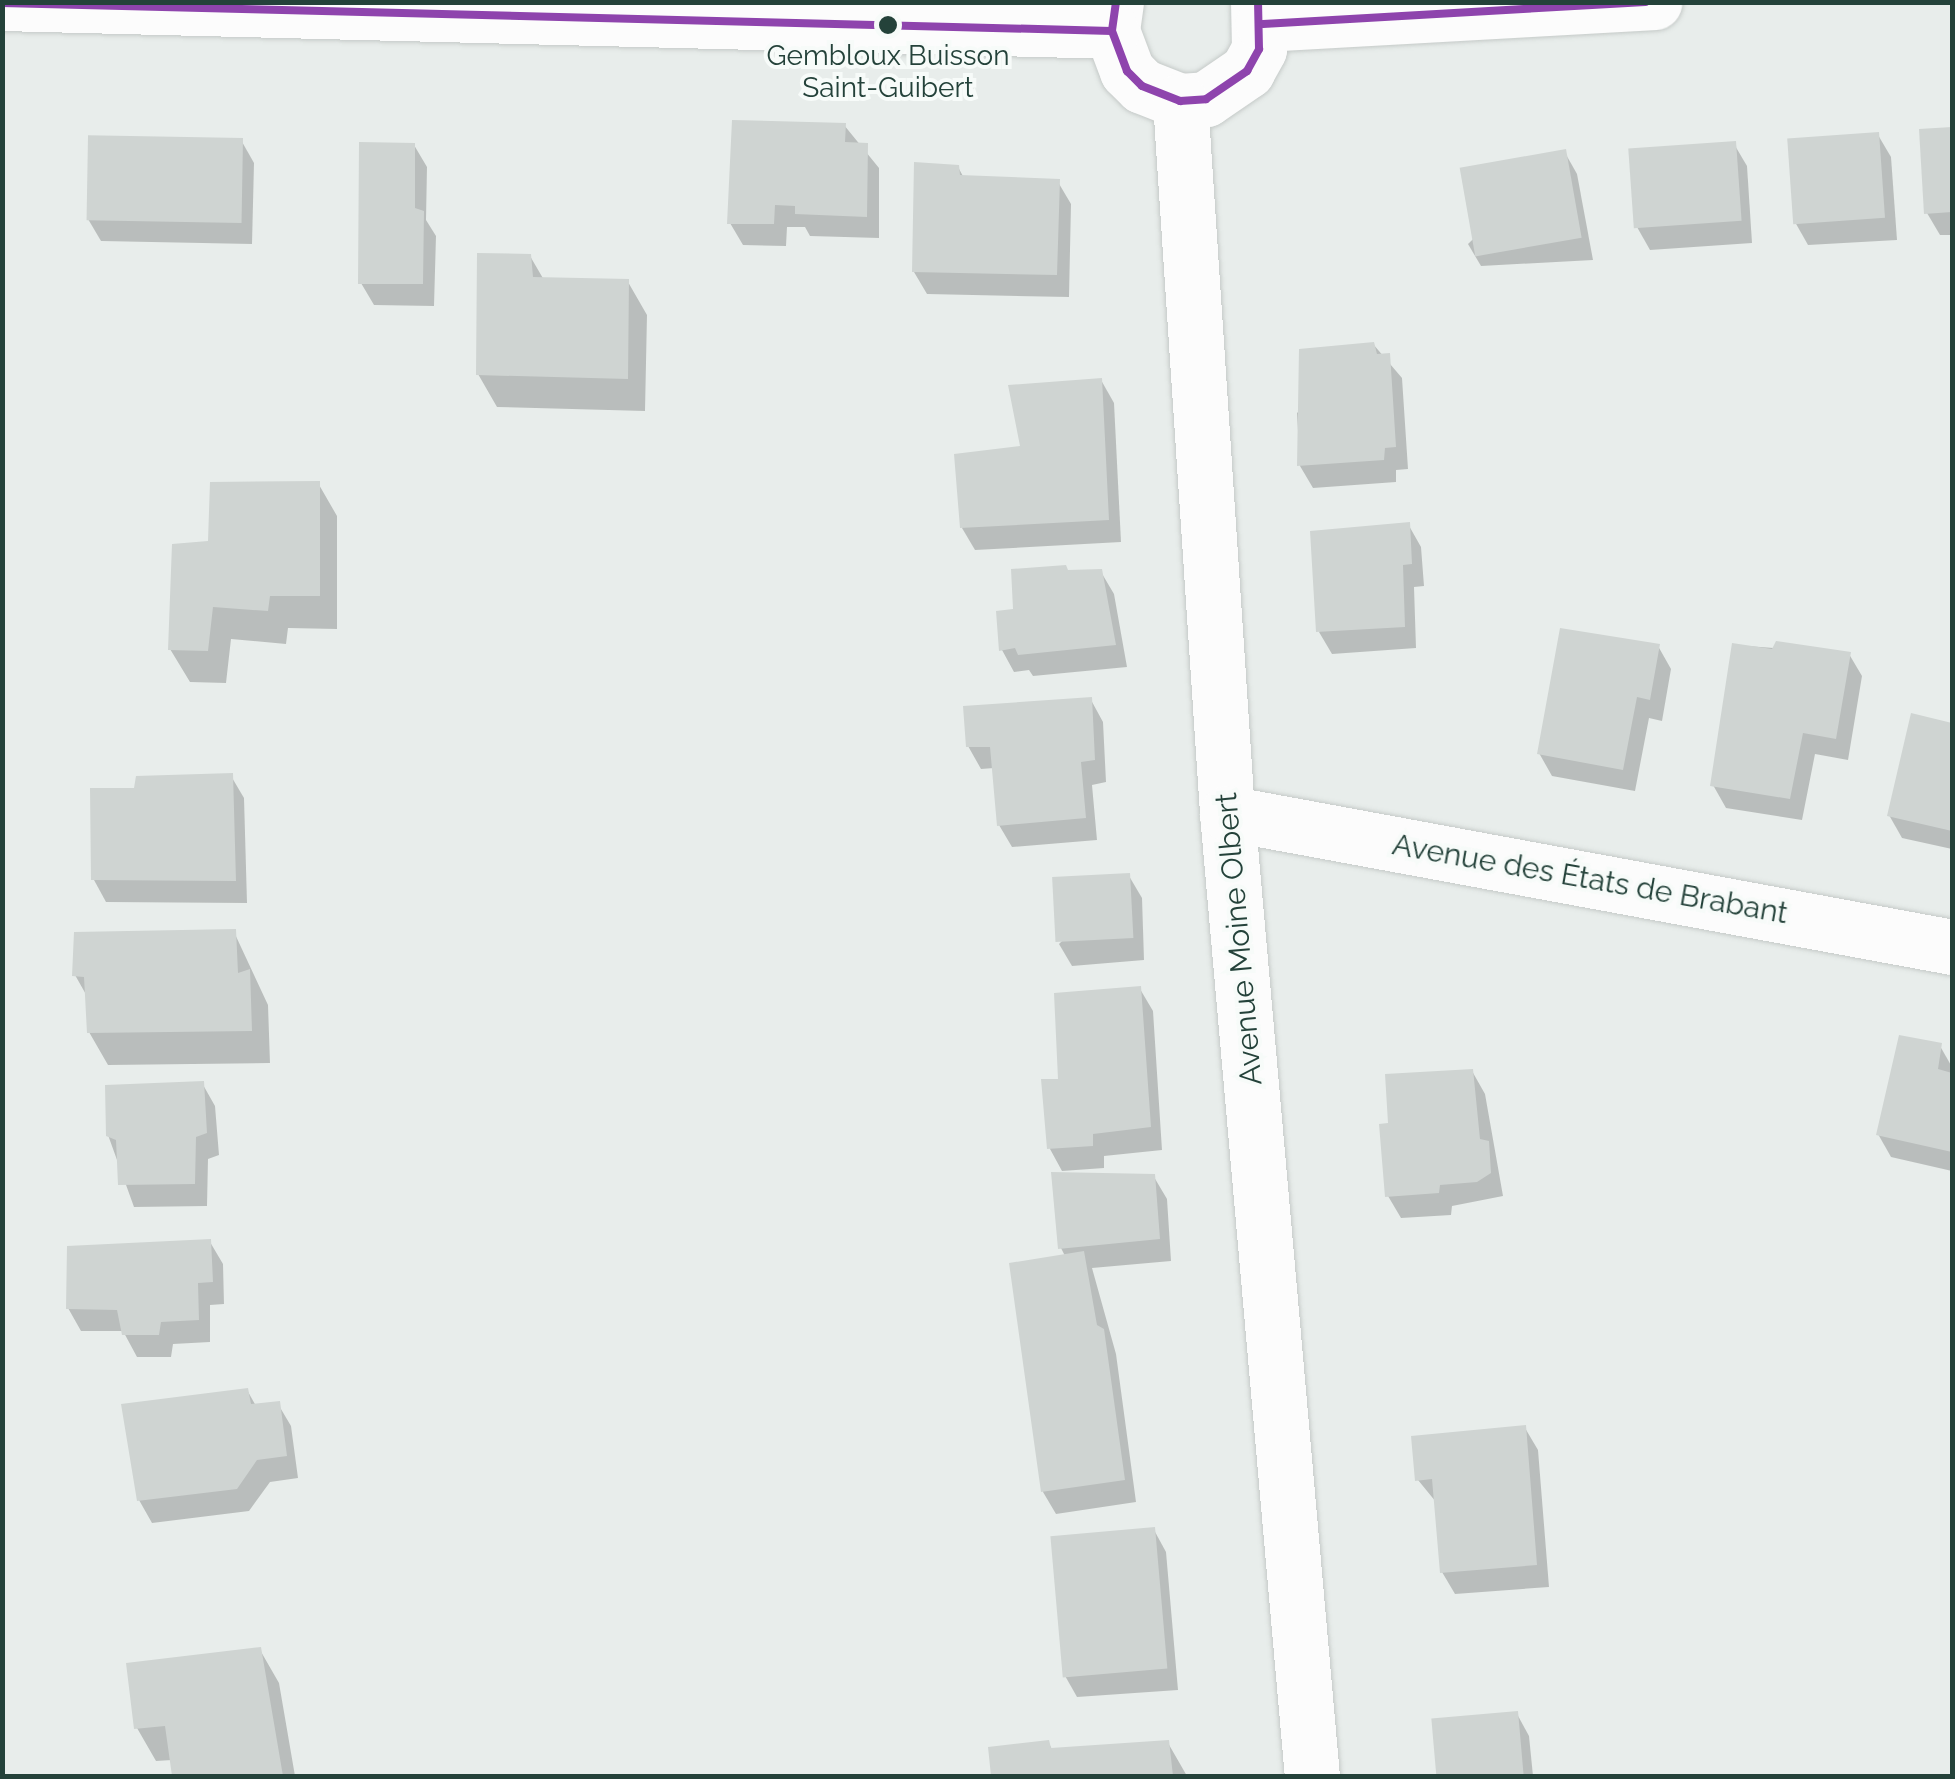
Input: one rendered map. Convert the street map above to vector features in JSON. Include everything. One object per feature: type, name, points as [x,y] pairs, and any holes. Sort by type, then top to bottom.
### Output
[{"type":"street","points":[[2,3],[1114,17],[1134,78],[1180,101],[1228,88],[1259,49],[1260,13],[1654,2]]},
{"type":"street","name":"Avenue Moine Olbert","points":[[1180,101],[1228,813],[1312,1776]]},
{"type":"street","name":"Avenue des États de Brabant","points":[[1228,813],[1952,946]]},
{"type":"building","points":[[732,120],[846,123],[845,142],[868,143],[867,217],[795,214],[795,206],[775,205],[774,224],[727,224]]},
{"type":"building","points":[[1952,127],[1952,212],[1924,214],[1919,129]]},
{"type":"building","points":[[1879,132],[1885,218],[1793,224],[1787,138]]},
{"type":"building","points":[[88,135],[243,138],[242,223],[87,220]]},
{"type":"building","points":[[1736,141],[1742,221],[1634,228],[1628,149]]},
{"type":"building","points":[[359,142],[415,143],[415,208],[424,211],[423,284],[358,284]]},
{"type":"building","points":[[1566,149],[1582,238],[1475,256],[1460,168]]},
{"type":"building","points":[[914,162],[959,165],[960,175],[1060,179],[1057,275],[912,272]]},
{"type":"building","points":[[477,253],[531,254],[533,277],[629,279],[628,379],[476,375]]},
{"type":"building","points":[[1374,342],[1377,354],[1390,353],[1396,447],[1385,448],[1384,460],[1297,466],[1299,349]]},
{"type":"building","points":[[1102,378],[1109,520],[960,528],[954,454],[1020,446],[1008,385]]},
{"type":"building","points":[[320,481],[320,596],[270,596],[268,611],[213,607],[208,651],[168,650],[172,544],[208,541],[210,482]]},
{"type":"building","points":[[1410,522],[1412,564],[1403,565],[1405,627],[1316,632],[1310,531]]},
{"type":"building","points":[[1066,565],[1068,570],[1102,569],[1116,645],[1018,655],[1015,648],[999,651],[996,611],[1013,609],[1011,569]]},
{"type":"building","points":[[1560,628],[1660,644],[1650,700],[1637,697],[1623,770],[1537,754]]},
{"type":"building","points":[[1776,641],[1851,652],[1836,739],[1803,733],[1790,799],[1710,786],[1732,643],[1772,649]]},
{"type":"building","points":[[1092,697],[1095,760],[1081,762],[1086,818],[997,826],[990,747],[966,747],[963,706]]},
{"type":"building","points":[[1911,713],[1952,723],[1952,831],[1887,816]]},
{"type":"building","points":[[233,773],[236,881],[91,880],[90,788],[134,788],[136,776]]},
{"type":"building","points":[[1130,873],[1133,938],[1056,942],[1052,877]]},
{"type":"building","points":[[236,929],[238,973],[250,969],[252,1031],[87,1033],[84,977],[72,976],[74,932]]},
{"type":"building","points":[[1141,986],[1151,1127],[1093,1134],[1093,1146],[1047,1149],[1041,1079],[1058,1079],[1054,993]]},
{"type":"building","points":[[1899,1035],[1942,1043],[1938,1069],[1952,1073],[1952,1152],[1876,1135]]},
{"type":"building","points":[[1473,1069],[1480,1139],[1489,1141],[1491,1173],[1477,1182],[1440,1185],[1439,1193],[1385,1197],[1379,1124],[1388,1123],[1385,1074]]},
{"type":"building","points":[[204,1081],[207,1133],[196,1137],[195,1184],[118,1185],[116,1140],[106,1136],[105,1085]]},
{"type":"building","points":[[1051,1172],[1155,1174],[1160,1239],[1058,1249]]},
{"type":"building","points":[[211,1239],[213,1282],[198,1283],[199,1320],[161,1322],[159,1335],[122,1335],[117,1310],[66,1309],[67,1246]]},
{"type":"building","points":[[1084,1251],[1097,1325],[1104,1329],[1125,1480],[1041,1492],[1009,1263]]},
{"type":"building","points":[[248,1388],[251,1404],[280,1401],[287,1456],[257,1460],[237,1489],[137,1501],[121,1404]]},
{"type":"building","points":[[1526,1425],[1537,1565],[1440,1573],[1432,1479],[1415,1481],[1411,1436]]},
{"type":"building","points":[[1155,1527],[1167,1668],[1063,1678],[1050,1536]]},
{"type":"building","points":[[261,1647],[283,1776],[172,1776],[165,1726],[134,1729],[126,1663]]},
{"type":"building","points":[[1518,1711],[1524,1776],[1436,1776],[1431,1719]]},
{"type":"building","points":[[1049,1740],[1051,1748],[1169,1740],[1173,1776],[991,1776],[988,1747]]},
{"type":"transit line","points":[[1116,2],[1112,31],[1127,71],[1142,86],[1180,101],[1206,99],[1247,71],[1259,49],[1258,2]]},
{"type":"transit line","points":[[1263,24],[1645,2]]},
{"type":"transit line","points":[[2,3],[1112,31]]},
{"type":"place","name":"Gembloux Buisson Saint-Guibert","points":[[888,25]]}]
